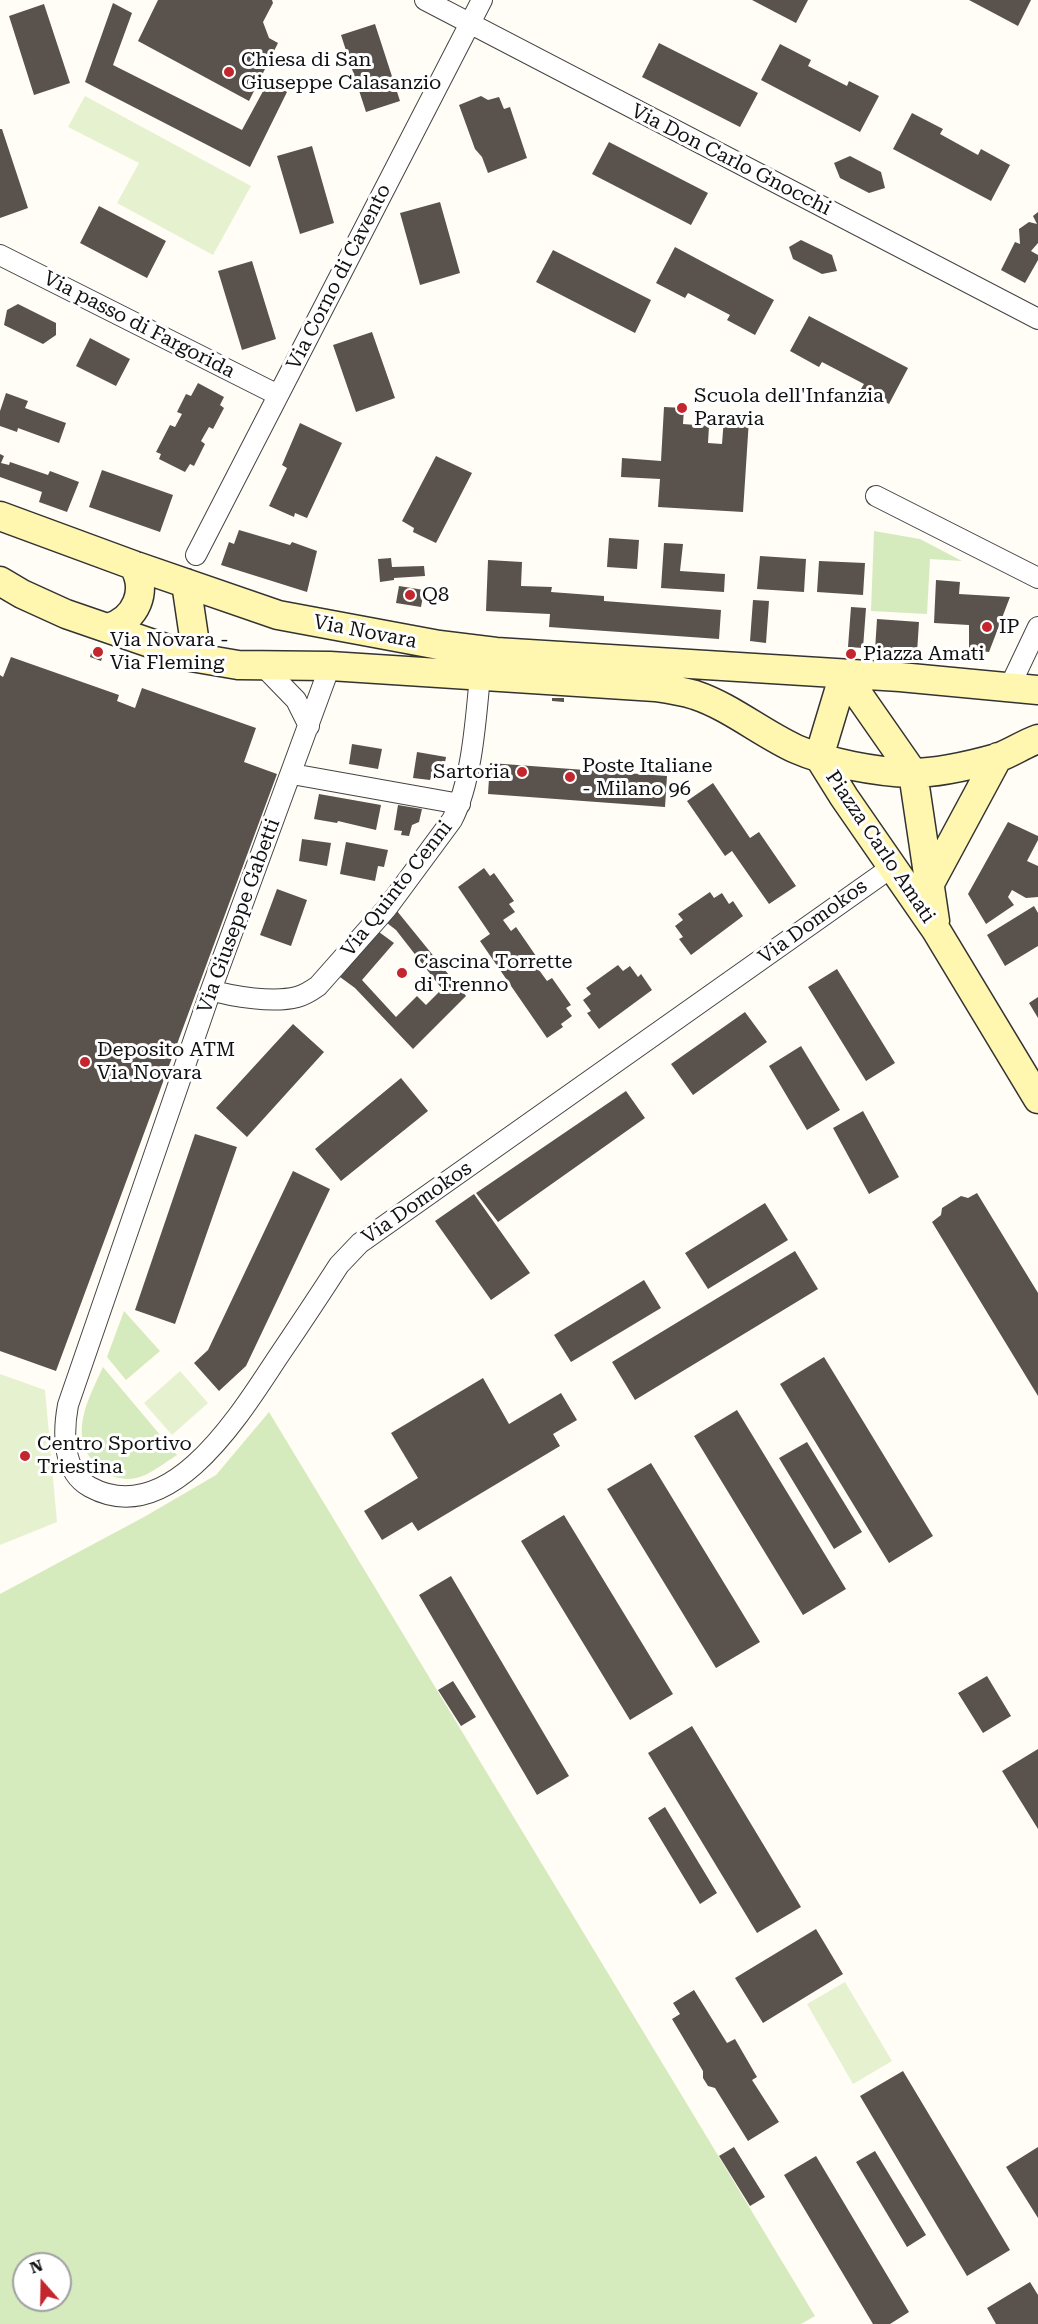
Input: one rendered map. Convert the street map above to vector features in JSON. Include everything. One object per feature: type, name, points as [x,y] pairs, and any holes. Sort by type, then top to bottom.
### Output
[{"type":"street","name":"Via Don Carlo Gnocchi","points":[[424,0],[1038,319]]},
{"type":"street","name":"Via Corno di Cavento","points":[[196,555],[482,0]]},
{"type":"street","name":"Via passo di Fargorida","points":[[0,255],[278,396]]},
{"type":"street","points":[[876,496],[1038,578]]},
{"type":"street","name":"Via Novara","points":[[0,516],[278,615],[439,645],[496,652],[844,674]]},
{"type":"street","points":[[108,628],[120,625],[130,616],[139,600],[141,582],[133,565]]},
{"type":"street","points":[[186,583],[194,637],[191,657]]},
{"type":"street","name":"Via Novara","points":[[7,592],[191,657],[238,665],[330,666],[655,687]]},
{"type":"street","points":[[1009,688],[1038,627]]},
{"type":"street","points":[[263,666],[296,700],[309,726]]},
{"type":"street","name":"Via Giuseppe Gabetti","points":[[76,1377],[211,990],[330,666]]},
{"type":"street","points":[[844,674],[1038,690]]},
{"type":"street","name":"Piazza Carlo Amati","points":[[819,757],[844,674]]},
{"type":"street","name":"Piazza Carlo Amati","points":[[844,674],[913,773],[936,930]]},
{"type":"street","name":"Via Quinto Cenni","points":[[211,990],[229,995],[283,999],[298,997],[318,986],[387,908],[452,820],[460,804],[480,675]]},
{"type":"street","name":"Piazza Carlo Amati","points":[[655,687],[709,700],[796,749],[819,757],[880,770],[913,773],[958,767],[998,757]]},
{"type":"street","points":[[998,757],[1038,739]]},
{"type":"street","name":"Piazza Carlo Amati","points":[[819,757],[936,930]]},
{"type":"street","name":"Piazza Carlo Amati","points":[[928,887],[998,757]]},
{"type":"street","points":[[292,774],[460,804]]},
{"type":"street","name":"Via Domokos","points":[[76,1377],[68,1405],[65,1435],[67,1451],[76,1476],[96,1490],[119,1498],[135,1497],[150,1492],[172,1480],[194,1465],[223,1437],[339,1265],[360,1243],[892,867]]},
{"type":"street","points":[[936,930],[1038,1099]]},
{"type":"green space","points":[[85,96],[251,186],[213,255],[117,203],[139,163],[68,127]]},
{"type":"green space","points":[[874,531],[920,539],[962,561],[930,559],[927,614],[871,611]]},
{"type":"green space","points":[[124,1311],[160,1351],[126,1380],[107,1357]]},
{"type":"green space","points":[[103,1367],[177,1455],[145,1475],[133,1479],[110,1475],[100,1468],[91,1460],[82,1438],[85,1410]]},
{"type":"green space","points":[[180,1371],[208,1403],[172,1435],[144,1403]]},
{"type":"green space","name":"Centro Sportivo Triestina","points":[[0,1374],[45,1390],[57,1522],[0,1545]]},
{"type":"green space","points":[[269,1412],[815,2316],[801,2324],[0,2324],[0,1594],[144,1517],[216,1475]]},
{"type":"green space","points":[[845,1982],[892,2061],[853,2084],[807,2004]]},
{"type":"building","name":"Chiesa di San Giuseppe Calasanzio","points":[[158,0],[272,0],[273,3],[263,22],[269,38],[278,43],[249,101],[138,41]]},
{"type":"building","points":[[752,0],[808,0],[796,23]]},
{"type":"building","points":[[969,0],[1031,0],[1018,26]]},
{"type":"building","points":[[113,3],[132,13],[113,65],[242,130],[268,82],[287,92],[250,167],[85,82]]},
{"type":"building","points":[[44,4],[70,83],[34,95],[9,16]]},
{"type":"building","points":[[375,24],[400,101],[366,112],[341,35]]},
{"type":"building","points":[[659,43],[758,93],[740,127],[642,77]]},
{"type":"building","points":[[780,44],[811,60],[808,66],[847,86],[849,81],[879,96],[860,132],[761,80]]},
{"type":"building","points":[[481,96],[488,100],[499,97],[504,109],[510,107],[527,158],[488,173],[482,157],[475,149],[459,105]]},
{"type":"building","points":[[912,113],[943,129],[940,134],[978,155],[981,149],[1010,165],[991,201],[893,149]]},
{"type":"building","points":[[0,129],[2,129],[28,208],[0,218]]},
{"type":"building","points":[[609,142],[708,193],[691,225],[592,174]]},
{"type":"building","points":[[312,146],[334,223],[300,234],[277,156]]},
{"type":"building","points":[[850,156],[881,172],[885,188],[869,193],[840,178],[834,163]]},
{"type":"building","points":[[440,202],[460,273],[420,285],[400,213]]},
{"type":"building","points":[[99,206],[166,241],[147,278],[80,243]]},
{"type":"building","points":[[1038,212],[1038,243],[1031,251],[1038,255],[1038,260],[1025,283],[1001,270],[1015,242],[1020,244],[1019,229],[1029,222],[1037,224],[1033,216]]},
{"type":"building","points":[[801,240],[832,255],[837,271],[822,274],[793,259],[789,247]]},
{"type":"building","points":[[675,247],[774,300],[755,335],[727,320],[730,315],[688,293],[685,298],[656,283]]},
{"type":"building","points":[[553,250],[651,300],[635,333],[536,282]]},
{"type":"building","points":[[252,261],[276,339],[242,350],[218,271]]},
{"type":"building","points":[[18,304],[56,323],[56,335],[43,344],[4,325],[7,310]]},
{"type":"building","points":[[809,316],[908,368],[889,404],[861,389],[864,384],[822,362],[819,367],[790,351]]},
{"type":"building","points":[[372,332],[395,398],[356,412],[333,345]]},
{"type":"building","points":[[90,338],[130,359],[116,386],[76,366]]},
{"type":"building","points":[[198,383],[224,397],[220,405],[224,408],[213,429],[209,427],[201,441],[205,444],[194,466],[190,464],[185,472],[159,459],[161,454],[156,452],[170,425],[175,427],[182,414],[177,412],[186,394],[191,396]]},
{"type":"building","points":[[6,393],[28,401],[25,408],[66,423],[59,443],[18,428],[17,432],[0,426],[0,411]]},
{"type":"building","points":[[664,407],[684,408],[683,424],[709,426],[708,443],[722,444],[724,418],[749,419],[743,512],[658,507],[660,479],[621,477],[622,458],[661,461]]},
{"type":"building","points":[[300,423],[342,443],[307,518],[295,513],[294,517],[269,506],[287,468],[282,465]]},
{"type":"building","points":[[0,454],[4,456],[1,463],[9,465],[10,462],[48,475],[50,471],[79,482],[67,512],[39,502],[42,492],[0,477]]},
{"type":"building","points":[[436,456],[472,473],[436,543],[413,532],[414,528],[402,521]]},
{"type":"building","points":[[102,470],[173,495],[160,532],[89,507]]},
{"type":"building","points":[[239,530],[290,545],[292,542],[317,551],[307,592],[221,565],[229,542],[234,544]]},
{"type":"building","points":[[609,538],[639,540],[637,569],[607,567]]},
{"type":"building","points":[[664,543],[683,544],[680,571],[725,574],[724,592],[661,588]]},
{"type":"building","points":[[760,556],[806,559],[804,592],[757,589]]},
{"type":"building","points":[[391,558],[392,567],[424,566],[425,576],[394,578],[394,580],[380,582],[378,559]]},
{"type":"building","points":[[488,560],[522,562],[521,586],[552,587],[551,592],[604,596],[604,601],[721,610],[719,639],[549,627],[550,614],[486,611]]},
{"type":"building","points":[[819,561],[865,563],[863,595],[817,592]]},
{"type":"building","points":[[936,580],[960,582],[959,594],[1010,597],[989,652],[969,650],[969,625],[934,623]]},
{"type":"building","points":[[399,586],[424,590],[421,607],[396,603]]},
{"type":"building","points":[[753,600],[769,601],[766,643],[750,641]]},
{"type":"building","points":[[851,607],[866,608],[863,648],[848,647]]},
{"type":"building","points":[[877,619],[919,622],[917,653],[875,650]]},
{"type":"building","points":[[91,653],[102,658],[101,661],[90,657]]},
{"type":"building","name":"Deposito ATM Via Novara","points":[[11,657],[119,695],[117,701],[135,708],[142,688],[256,728],[244,762],[277,774],[56,1371],[0,1351],[0,675],[3,677]]},
{"type":"building","points":[[552,698],[564,698],[564,702],[552,701]]},
{"type":"building","points":[[352,744],[382,749],[378,769],[349,764]]},
{"type":"building","points":[[417,752],[446,757],[442,779],[413,778]]},
{"type":"building","points":[[490,763],[667,776],[665,807],[488,794]]},
{"type":"building","points":[[713,783],[750,838],[759,832],[796,886],[769,904],[732,851],[725,856],[687,801]]},
{"type":"building","points":[[319,794],[381,805],[376,830],[338,821],[337,823],[314,819]]},
{"type":"building","points":[[398,805],[422,809],[419,822],[412,825],[409,836],[401,835],[402,831],[394,830]]},
{"type":"building","points":[[1008,822],[1038,836],[1027,861],[1038,866],[1038,897],[1026,898],[1012,890],[1008,897],[1014,905],[986,924],[968,894]]},
{"type":"building","points":[[302,839],[331,843],[327,866],[299,861]]},
{"type":"building","points":[[346,842],[388,850],[384,867],[378,866],[375,881],[340,874]]},
{"type":"building","points":[[484,868],[490,876],[494,873],[514,901],[509,904],[515,912],[503,920],[511,931],[516,927],[536,956],[531,959],[547,981],[552,978],[571,1005],[566,1008],[572,1016],[561,1024],[563,1027],[547,1038],[480,941],[490,934],[458,887]]},
{"type":"building","points":[[277,889],[307,900],[291,946],[260,935]]},
{"type":"building","points":[[710,892],[714,898],[722,893],[729,904],[733,901],[743,916],[691,955],[679,939],[683,937],[675,926],[683,920],[678,914]]},
{"type":"building","points":[[1034,906],[1038,913],[1038,946],[1005,966],[987,935]]},
{"type":"building","points":[[397,911],[466,996],[413,1049],[355,988],[340,977],[379,932],[394,943],[362,980],[396,1017],[417,996],[426,1005],[442,989],[396,930],[387,923]]},
{"type":"building","points":[[618,965],[623,971],[630,966],[638,977],[641,974],[652,990],[599,1029],[587,1013],[591,1011],[583,1000],[591,994],[586,988]]},
{"type":"building","points":[[837,969],[895,1063],[866,1081],[808,987]]},
{"type":"building","points":[[1038,997],[1038,1018],[1029,1003]]},
{"type":"building","points":[[745,1012],[767,1042],[693,1095],[671,1064]]},
{"type":"building","points":[[293,1024],[324,1052],[247,1137],[216,1108]]},
{"type":"building","points":[[801,1046],[840,1110],[807,1130],[769,1066]]},
{"type":"building","points":[[401,1078],[428,1111],[341,1181],[315,1149]]},
{"type":"building","points":[[626,1091],[645,1118],[498,1222],[476,1193]]},
{"type":"building","points":[[863,1111],[899,1177],[869,1194],[833,1128]]},
{"type":"building","points":[[195,1134],[237,1147],[175,1324],[135,1310]]},
{"type":"building","points":[[293,1171],[330,1189],[246,1366],[219,1391],[194,1363],[208,1350]]},
{"type":"building","points":[[977,1193],[1038,1293],[1038,1396],[932,1222],[941,1215],[942,1208],[961,1196],[968,1198]]},
{"type":"building","points":[[474,1194],[530,1273],[491,1300],[435,1221]]},
{"type":"building","points":[[765,1203],[788,1240],[708,1289],[685,1253]]},
{"type":"building","points":[[795,1251],[818,1289],[635,1400],[612,1362]]},
{"type":"building","points":[[644,1280],[661,1308],[571,1362],[554,1335]]},
{"type":"building","points":[[824,1357],[933,1536],[889,1563],[780,1384]]},
{"type":"building","points":[[483,1378],[509,1424],[561,1393],[577,1420],[553,1434],[560,1446],[418,1531],[412,1522],[382,1540],[364,1511],[418,1478],[391,1433]]},
{"type":"building","points":[[737,1410],[846,1589],[803,1615],[694,1436]]},
{"type":"building","points":[[807,1442],[862,1532],[834,1549],[779,1458]]},
{"type":"building","points":[[651,1463],[760,1642],[716,1668],[607,1489]]},
{"type":"building","points":[[564,1515],[673,1694],[630,1720],[521,1541]]},
{"type":"building","points":[[451,1576],[569,1776],[537,1795],[419,1595]]},
{"type":"building","points":[[987,1676],[1011,1716],[983,1733],[958,1693]]},
{"type":"building","points":[[453,1681],[476,1717],[461,1726],[438,1690]]},
{"type":"building","points":[[692,1726],[801,1907],[757,1933],[648,1753]]},
{"type":"building","points":[[1038,1749],[1038,1829],[1002,1771]]},
{"type":"building","points":[[665,1807],[717,1893],[700,1904],[648,1818]]},
{"type":"building","points":[[816,1929],[843,1974],[763,2023],[735,1978]]},
{"type":"building","points":[[694,1990],[727,2043],[735,2039],[757,2077],[752,2080],[779,2122],[748,2141],[715,2088],[708,2086],[703,2078],[703,2071],[672,2019],[680,2014],[673,2003]]},
{"type":"building","points":[[903,2071],[1010,2250],[967,2276],[860,2096]]},
{"type":"building","points":[[734,2147],[765,2197],[750,2206],[719,2156]]},
{"type":"building","points":[[1038,2147],[1038,2218],[1006,2167]]},
{"type":"building","points":[[875,2151],[926,2235],[907,2247],[856,2162]]},
{"type":"building","points":[[816,2156],[909,2312],[890,2324],[873,2324],[784,2175]]},
{"type":"building","points":[[1030,2282],[1038,2295],[1038,2324],[996,2324],[987,2308]]},
{"type":"place","name":"Chiesa di San Giuseppe Calasanzio","points":[[229,72]]},
{"type":"place","name":"Scuola dell'Infanzia Paravia","points":[[682,408]]},
{"type":"place","name":"Q8","points":[[410,595]]},
{"type":"place","name":"IP","points":[[987,627]]},
{"type":"place","name":"Via Novara - Via Fleming","points":[[98,652]]},
{"type":"place","name":"Piazza Amati","points":[[851,654]]},
{"type":"place","name":"Sartoria","points":[[522,772]]},
{"type":"place","name":"Poste Italiane - Milano 96","points":[[570,777]]},
{"type":"place","name":"Cascina Torrette di Trenno","points":[[402,973]]},
{"type":"place","name":"Deposito ATM Via Novara","points":[[85,1062]]},
{"type":"place","name":"Centro Sportivo Triestina","points":[[25,1456]]}]
